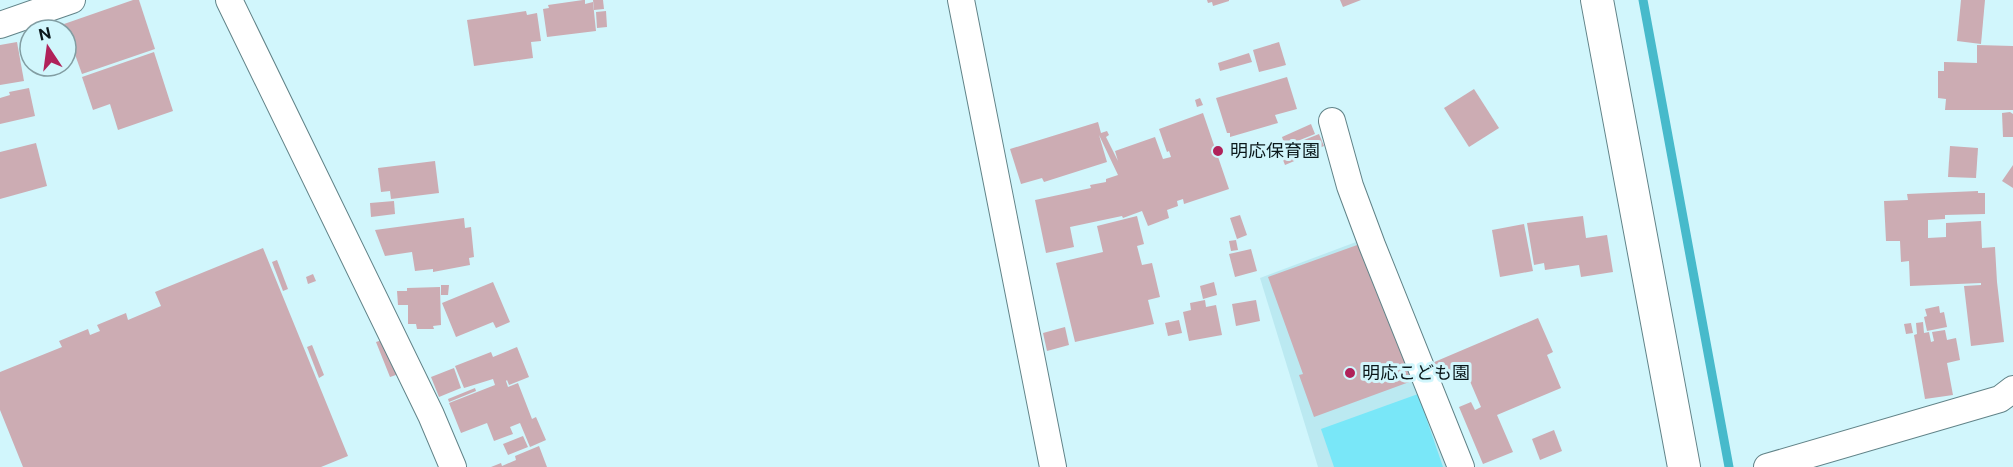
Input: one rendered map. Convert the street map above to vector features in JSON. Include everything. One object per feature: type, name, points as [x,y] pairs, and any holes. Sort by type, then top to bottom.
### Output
[{"type":"street","points":[[0,25],[72,0]]},
{"type":"street","points":[[229,0],[426,405],[453,467]]},
{"type":"street","points":[[961,0],[1053,467]]},
{"type":"street","points":[[1597,0],[1684,467]]},
{"type":"street","points":[[1332,121],[1350,186],[1461,467]]},
{"type":"street","points":[[1767,467],[2009,399]]},
{"type":"shaded area","name":"明応こども園","points":[[1364,239],[1446,467],[1318,467],[1260,278]]},
{"type":"shaded area","points":[[1418,394],[1443,467],[1334,467],[1321,429]]},
{"type":"building","points":[[139,0],[155,49],[82,74],[78,63],[78,19]]},
{"type":"building","points":[[585,0],[585,4],[593,2],[596,31],[547,37],[543,9],[549,8],[548,5]]},
{"type":"building","points":[[593,0],[603,0],[604,9],[594,10]]},
{"type":"building","points":[[1207,0],[1229,1],[1213,6],[1212,2],[1208,3]]},
{"type":"building","points":[[1340,0],[1361,0],[1343,7]]},
{"type":"building","points":[[1961,0],[1985,0],[1981,44],[1957,41]]},
{"type":"building","points":[[526,11],[527,15],[537,13],[541,41],[531,42],[533,58],[474,66],[467,20]]},
{"type":"building","points":[[606,11],[607,27],[597,28],[596,12]]},
{"type":"building","points":[[17,42],[18,78],[23,78],[24,81],[0,85],[0,45]]},
{"type":"building","points":[[1279,42],[1286,65],[1259,72],[1253,50]]},
{"type":"building","points":[[1977,45],[2013,46],[2013,110],[1945,110],[1946,99],[1938,98],[1938,71],[1944,71],[1944,62],[1977,63]]},
{"type":"building","points":[[154,52],[173,111],[118,130],[110,104],[93,110],[82,77]]},
{"type":"building","points":[[1249,53],[1252,62],[1220,71],[1218,63]]},
{"type":"building","points":[[1287,77],[1297,109],[1275,115],[1278,123],[1230,137],[1216,98]]},
{"type":"building","points":[[29,88],[35,116],[0,124],[0,98],[10,95],[9,92]]},
{"type":"building","points":[[1474,89],[1499,128],[1469,147],[1444,108]]},
{"type":"building","points":[[1200,98],[1203,105],[1197,107],[1195,100]]},
{"type":"building","points":[[1203,113],[1229,189],[1184,204],[1183,199],[1177,201],[1178,206],[1167,210],[1169,218],[1148,226],[1142,211],[1123,218],[1122,216],[1070,227],[1074,247],[1046,253],[1035,200],[1091,188],[1090,185],[1106,182],[1106,179],[1118,175],[1099,135],[1107,162],[1044,182],[1042,178],[1021,184],[1010,149],[1098,122],[1101,133],[1107,131],[1109,135],[1106,137],[1118,161],[1115,151],[1155,137],[1163,159],[1171,157],[1159,129]]},
{"type":"building","points":[[2002,113],[2013,114],[2013,137],[2003,137]]},
{"type":"building","points":[[1311,124],[1315,134],[1285,146],[1282,137]]},
{"type":"building","points":[[1319,134],[1324,146],[1285,165],[1279,150]]},
{"type":"building","points":[[36,143],[47,186],[0,199],[0,152]]},
{"type":"building","points":[[1950,146],[1978,148],[1976,178],[1948,177]]},
{"type":"building","points":[[435,161],[439,193],[391,199],[390,191],[381,192],[378,168]]},
{"type":"building","points":[[2013,165],[2013,188],[2002,181]]},
{"type":"building","points":[[1978,191],[1978,193],[1985,193],[1985,214],[1945,215],[1945,219],[1928,220],[1928,238],[1946,237],[1946,223],[1981,221],[1982,248],[1995,247],[2004,342],[1971,346],[1964,286],[1981,285],[1981,283],[1910,286],[1909,261],[1901,262],[1900,241],[1886,241],[1884,201],[1908,200],[1907,194]]},
{"type":"building","points":[[394,201],[395,214],[371,217],[370,203]]},
{"type":"building","points":[[1240,215],[1247,235],[1237,239],[1230,218]]},
{"type":"building","points":[[1137,216],[1144,244],[1137,246],[1142,265],[1152,263],[1160,297],[1148,300],[1154,324],[1075,342],[1056,263],[1103,252],[1097,226]]},
{"type":"building","points":[[1583,216],[1586,238],[1607,235],[1613,272],[1581,277],[1579,265],[1545,270],[1544,263],[1534,265],[1527,223]]},
{"type":"building","points":[[464,218],[465,228],[471,227],[474,257],[469,258],[470,265],[433,272],[433,269],[415,271],[412,252],[385,256],[375,230]]},
{"type":"building","points":[[1524,224],[1533,271],[1500,277],[1492,230]]},
{"type":"building","points":[[1236,240],[1238,250],[1231,251],[1229,241]]},
{"type":"building","points":[[1360,244],[1412,381],[1314,417],[1299,375],[1303,374],[1268,277]]},
{"type":"building","points":[[263,248],[348,456],[321,467],[23,467],[0,410],[0,372],[62,347],[59,341],[88,329],[90,335],[100,331],[97,325],[126,313],[128,320],[161,306],[155,292]]},
{"type":"building","points":[[1251,249],[1257,271],[1235,277],[1229,254]]},
{"type":"building","points":[[277,260],[288,289],[283,291],[272,262]]},
{"type":"building","points":[[313,274],[316,281],[308,284],[306,277]]},
{"type":"building","points":[[493,282],[510,322],[496,328],[493,322],[456,337],[442,303]]},
{"type":"building","points":[[1214,282],[1217,295],[1203,299],[1200,286]]},
{"type":"building","points":[[441,285],[449,285],[448,295],[441,295]]},
{"type":"building","points":[[440,287],[441,325],[433,326],[434,329],[417,329],[416,324],[408,324],[408,305],[398,305],[397,291],[407,291],[407,288]]},
{"type":"building","points":[[1205,300],[1206,307],[1216,305],[1222,335],[1189,341],[1183,312],[1191,310],[1190,303]]},
{"type":"building","points":[[1256,300],[1260,321],[1236,326],[1232,304]]},
{"type":"building","points":[[1939,306],[1940,313],[1944,312],[1947,327],[1927,331],[1925,309]]},
{"type":"building","points":[[1538,318],[1553,352],[1547,355],[1561,388],[1497,415],[1513,452],[1483,464],[1459,407],[1471,402],[1475,410],[1481,407],[1466,372],[1441,383],[1432,363]]},
{"type":"building","points":[[1179,320],[1182,333],[1168,336],[1165,323]]},
{"type":"building","points":[[1923,322],[1924,333],[1929,332],[1931,342],[1934,341],[1932,332],[1945,330],[1947,340],[1956,338],[1960,360],[1947,363],[1953,395],[1925,399],[1914,335],[1917,334],[1916,323]]},
{"type":"building","points":[[1911,323],[1913,333],[1906,334],[1904,324]]},
{"type":"building","points":[[1065,327],[1069,345],[1047,351],[1043,333]]},
{"type":"building","points":[[385,339],[399,374],[390,377],[376,342]]},
{"type":"building","points":[[312,345],[324,375],[319,378],[307,347]]},
{"type":"building","points":[[517,347],[529,377],[509,385],[506,381],[508,387],[518,383],[532,419],[536,417],[546,440],[530,447],[520,423],[510,427],[513,434],[494,441],[487,423],[461,433],[449,403],[495,385],[493,379],[464,388],[455,366],[491,352],[493,357]]},
{"type":"building","points":[[454,368],[461,388],[439,397],[431,377]]},
{"type":"building","points":[[475,388],[476,391],[449,402],[448,399]]},
{"type":"building","points":[[1554,430],[1562,451],[1540,460],[1532,439]]},
{"type":"building","points":[[523,436],[528,447],[508,455],[503,444]]},
{"type":"building","points":[[539,446],[547,467],[491,467],[501,463],[502,466],[516,460],[515,456]]},
{"type":"waterway","points":[[1643,0],[1729,467]]},
{"type":"place","name":"明応保育園","points":[[1218,151]]},
{"type":"place","name":"明応こども園","points":[[1350,373]]}]
